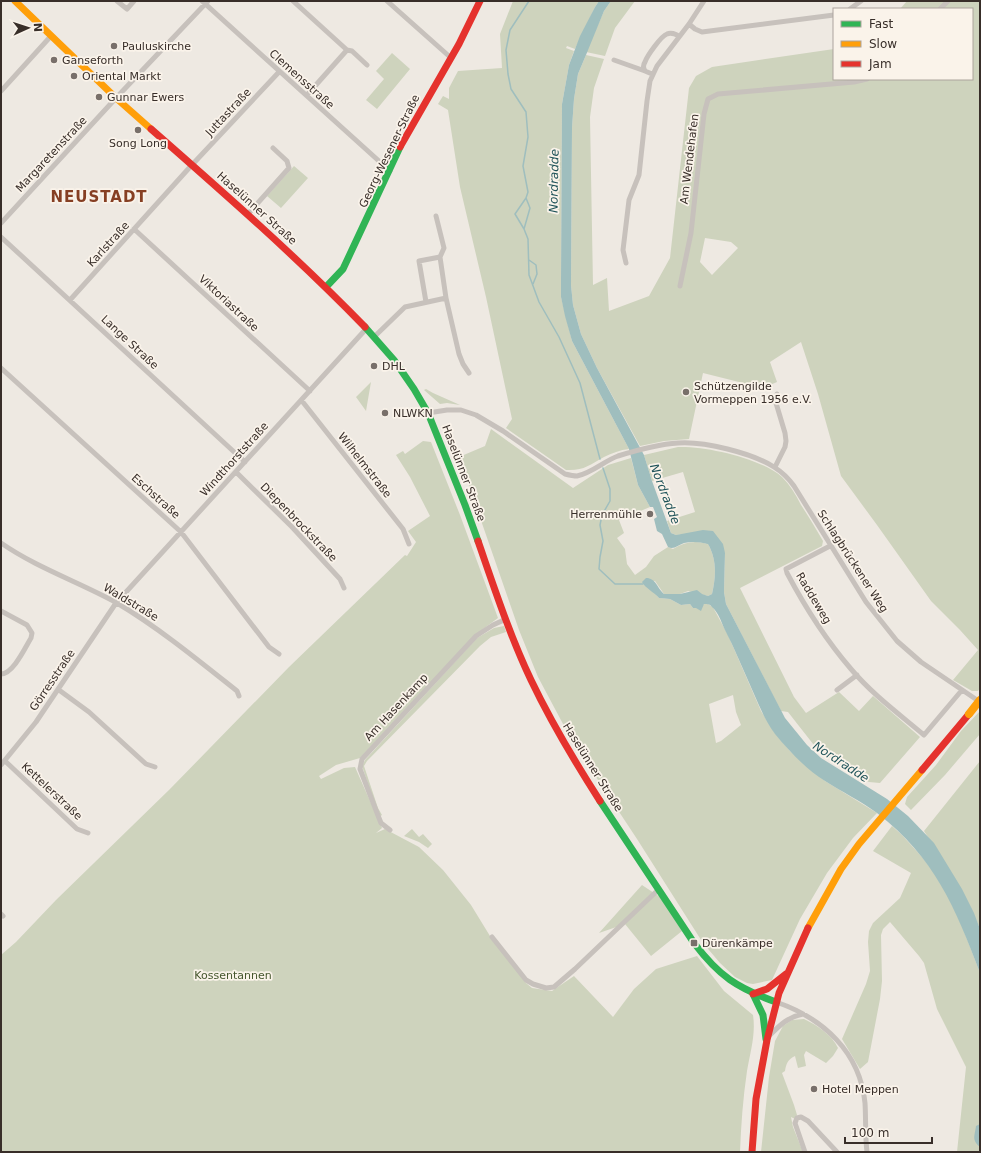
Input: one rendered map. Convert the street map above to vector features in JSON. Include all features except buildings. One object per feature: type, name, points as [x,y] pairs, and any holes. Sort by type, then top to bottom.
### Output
[{"type":"street","name":"Haselünner Straße","points":[[15,1],[32,16]]},
{"type":"street","name":"Haselünner Straße","points":[[20,1],[51,36],[116,98],[248,214],[326,287],[366,328],[394,360],[428,413],[465,505],[506,619],[530,679],[570,753],[659,890],[708,962],[725,978],[740,988],[776,1002]]},
{"type":"street","points":[[117,1],[127,9],[134,1]]},
{"type":"street","points":[[293,1],[347,50],[352,51],[367,65]]},
{"type":"street","points":[[387,1],[450,57]]},
{"type":"street","name":"Georg-Wesener-Straße","points":[[326,287],[343,269],[419,112],[474,15],[480,1]]},
{"type":"street","points":[[626,263],[623,250],[629,200],[639,175],[646,101],[652,74],[704,1]]},
{"type":"street","points":[[851,8],[861,1]]},
{"type":"street","name":"Clemensstraße","points":[[205,2],[279,72],[390,171]]},
{"type":"street","name":"Margaretenstraße","points":[[1,223],[205,2]]},
{"type":"street","points":[[689,24],[702,32],[833,15]]},
{"type":"street","points":[[645,71],[643,67],[645,61],[663,36],[668,33],[675,33],[679,36]]},
{"type":"street","points":[[1,91],[51,36]]},
{"type":"street","points":[[306,95],[347,50]]},
{"type":"street","points":[[614,60],[652,74]]},
{"type":"street","name":"Juttastraße","points":[[192,165],[279,72]]},
{"type":"street","name":"Am Wendehafen","points":[[680,286],[691,233],[704,114],[708,99],[718,94],[863,80]]},
{"type":"street","points":[[248,214],[289,168],[287,161],[273,148]]},
{"type":"street","name":"Karlstraße","points":[[70,300],[192,165]]},
{"type":"street","points":[[436,216],[444,248],[440,257],[446,298],[459,354],[469,373]]},
{"type":"street","name":"Viktoriastraße","points":[[134,229],[310,391]]},
{"type":"street","name":"Lange Straße","points":[[1,237],[245,462]]},
{"type":"street","points":[[426,302],[419,261],[440,257]]},
{"type":"street","points":[[374,337],[406,307],[446,298]]},
{"type":"street","name":"Windthorststraße","points":[[116,603],[302,401],[366,328]]},
{"type":"street","name":"Eschstraße","points":[[1,368],[181,532],[269,647],[279,654]]},
{"type":"street","points":[[775,467],[785,447],[786,441],[776,403],[777,394]]},
{"type":"street","name":"Wilhelmstraße","points":[[302,401],[403,529],[409,544]]},
{"type":"street","name":"Schlagbrückener Weg","points":[[428,413],[447,410],[462,410],[476,415],[504,431],[565,474],[576,476],[619,456],[678,443],[697,443],[737,452],[761,460],[775,467],[789,479],[794,486],[866,602],[897,642],[921,662],[980,701]]},
{"type":"street","name":"Diepenbrockstraße","points":[[236,472],[297,532],[340,579],[344,588]]},
{"type":"street","name":"Waldstraße","points":[[1,543],[28,560],[116,603],[164,634],[237,691],[239,696]]},
{"type":"street","name":"Raddeweg","points":[[830,546],[786,569],[814,621],[857,675],[872,690],[924,734],[962,690]]},
{"type":"street","name":"Görresstraße","points":[[3,763],[36,722],[116,603]]},
{"type":"street","points":[[1,611],[27,625],[32,633],[31,638],[12,668],[4,674]]},
{"type":"street","name":"Am Hasenkamp","points":[[390,830],[381,823],[379,818],[360,769],[362,759],[476,636],[506,619]]},
{"type":"street","points":[[838,690],[857,675]]},
{"type":"street","points":[[58,690],[89,712],[146,764],[156,767]]},
{"type":"street","points":[[752,1152],[756,1099],[767,1039],[776,1002],[786,974],[806,932],[834,882],[859,844],[980,701]]},
{"type":"street","name":"Kettelerstraße","points":[[3,763],[77,829],[88,833]]},
{"type":"street","points":[[492,937],[526,980],[546,988],[554,987],[659,890]]},
{"type":"street","points":[[767,1039],[764,1015],[753,994],[770,987],[786,974]]},
{"type":"street","points":[[776,1002],[788,1006],[815,1020],[827,1029],[837,1039],[854,1064],[864,1102],[867,1152]]},
{"type":"street","points":[[767,1039],[783,1022],[794,1016],[803,1014]]},
{"type":"street","points":[[805,1152],[795,1123],[797,1118],[801,1117],[808,1121],[837,1152]]},
{"type":"green space","points":[[513,1],[599,1],[575,49],[567,46],[566,48],[574,51],[569,65],[562,104],[561,297],[572,341],[629,449],[613,453],[577,470],[566,470],[506,428],[512,419],[486,297],[460,187],[448,110],[438,104],[443,96],[449,99],[449,88],[458,71],[502,68],[500,34]]},
{"type":"green space","points":[[611,1],[635,1],[615,28],[605,56],[586,52],[604,11]]},
{"type":"green space","points":[[907,1],[980,1],[980,688],[978,691],[972,691],[953,680],[978,650],[931,601],[841,476],[818,394],[801,342],[770,362],[777,382],[763,388],[703,373],[689,439],[664,441],[640,446],[597,368],[581,334],[573,305],[571,285],[572,128],[574,99],[578,74],[586,55],[604,59],[594,88],[590,117],[593,285],[607,278],[609,311],[649,296],[670,258],[689,88],[696,76],[712,67],[833,49],[833,80],[973,80],[973,8],[901,8]],"holes":[[[705,238],[731,242],[738,248],[712,275],[700,262]]]},
{"type":"green space","points":[[392,53],[410,69],[377,109],[366,100],[384,79],[376,71]]},
{"type":"green space","points":[[294,166],[308,178],[281,208],[267,196]]},
{"type":"green space","points":[[371,382],[366,411],[356,397]]},
{"type":"green space","points":[[426,389],[460,405],[447,403],[440,404],[424,390]]},
{"type":"green space","points":[[491,429],[573,488],[608,465],[631,458],[638,485],[650,507],[619,520],[624,533],[617,538],[625,549],[627,564],[635,575],[646,567],[654,556],[668,547],[673,549],[685,543],[694,542],[708,544],[713,556],[715,568],[712,594],[708,596],[688,591],[680,594],[664,594],[655,581],[643,584],[654,592],[659,598],[670,599],[681,605],[690,604],[693,608],[704,604],[708,604],[713,607],[728,635],[761,711],[774,732],[790,751],[825,781],[877,813],[853,838],[827,873],[800,919],[772,980],[753,984],[747,983],[735,977],[720,963],[703,943],[571,739],[538,677],[519,630],[459,457],[485,446]],"holes":[[[733,695],[736,712],[741,725],[721,741],[716,743],[709,704]]]},
{"type":"green space","name":"Kossentannen","points":[[423,441],[431,442],[498,618],[475,635],[360,758],[336,765],[319,776],[321,779],[344,768],[355,767],[382,828],[376,833],[385,829],[419,847],[443,870],[471,905],[490,936],[526,983],[532,988],[552,991],[574,976],[613,1017],[634,989],[656,969],[697,956],[724,991],[753,1015],[753,1036],[744,1091],[740,1152],[1,1152],[1,955],[16,942],[56,900],[170,789],[289,667],[405,555],[407,556],[416,542],[408,531],[430,516],[410,477],[396,455],[403,451],[405,454]]},
{"type":"green space","points":[[678,447],[690,447],[732,454],[772,470],[788,483],[810,518],[823,541],[822,546],[740,588],[794,697],[806,713],[839,692],[859,711],[873,696],[920,737],[880,783],[869,782],[860,778],[817,749],[788,712],[781,711],[726,604],[724,592],[725,553],[688,534],[676,535],[671,533],[667,521],[695,512],[683,472],[652,481],[644,455]]},
{"type":"green space","points":[[504,626],[506,632],[491,637],[480,646],[367,761],[364,766],[378,808],[382,815],[379,817],[362,766],[365,760],[477,638],[494,628]]},
{"type":"green space","points":[[980,711],[980,734],[945,775],[911,810],[905,804],[907,797],[936,765],[961,731]]},
{"type":"green space","points":[[980,761],[980,929],[962,891],[924,831]]},
{"type":"green space","points":[[892,826],[922,857],[935,874],[949,898],[962,926],[980,973],[980,1152],[957,1152],[966,1067],[937,1009],[924,963],[890,922],[883,929],[881,935],[882,981],[868,1062],[860,1069],[842,1039],[866,984],[870,971],[868,942],[869,931],[873,923],[900,898],[911,873],[873,851]]},
{"type":"green space","points":[[412,829],[419,837],[423,834],[432,844],[428,848],[419,842],[404,836]]},
{"type":"green space","points":[[642,885],[660,897],[682,931],[651,956],[625,924],[599,933]]},
{"type":"green space","points":[[804,1019],[824,1031],[838,1048],[826,1063],[806,1051],[804,1055],[806,1066],[798,1068],[795,1056],[789,1060],[785,1071],[782,1073],[797,1115],[795,1119],[791,1117],[793,1127],[803,1152],[761,1152],[769,1077],[775,1041],[783,1026],[792,1020]]},
{"type":"water","points":[[599,1],[611,1],[604,11],[578,74],[574,99],[572,128],[571,285],[573,305],[581,334],[597,368],[644,455],[671,533],[676,535],[703,530],[713,531],[723,544],[725,553],[724,592],[726,604],[785,718],[807,745],[821,758],[887,799],[908,816],[934,843],[962,889],[980,929],[980,973],[962,926],[952,905],[941,885],[914,848],[897,830],[865,804],[825,781],[811,771],[792,754],[775,734],[763,715],[732,644],[714,609],[708,604],[704,604],[701,611],[693,608],[690,604],[681,605],[670,599],[659,598],[642,582],[646,578],[649,578],[654,581],[664,594],[680,594],[697,590],[708,596],[712,594],[715,568],[713,556],[708,544],[690,542],[670,548],[668,547],[662,534],[657,531],[654,519],[657,517],[653,507],[650,507],[638,485],[629,449],[572,341],[561,297],[562,104],[569,65],[580,36]]},
{"type":"water","points":[[980,1124],[980,1147],[975,1142],[974,1137],[976,1126]]},
{"type":"waterway","points":[[529,1],[510,30],[506,50],[511,89],[526,112],[528,137],[523,166],[528,192],[526,198],[530,208],[524,229],[528,239],[529,275],[539,302],[559,337],[580,383],[600,459]]},
{"type":"waterway","points":[[524,229],[515,214],[526,198]]},
{"type":"waterway","points":[[529,260],[536,265],[537,274],[533,284]]},
{"type":"waterway","points":[[603,468],[610,489],[610,501],[602,515],[600,525],[603,541],[599,569],[615,584],[643,584]]},
{"type":"traffic: fast","points":[[326,287],[343,269],[400,147]]},
{"type":"traffic: fast","points":[[365,327],[394,360],[428,413],[478,541]]},
{"type":"traffic: fast","points":[[600,801],[694,943],[703,954],[730,980],[750,992],[776,1002]]},
{"type":"traffic: fast","points":[[753,994],[763,1015],[766,1039]]},
{"type":"traffic: slow","points":[[15,1],[116,98],[151,129]]},
{"type":"traffic: slow","points":[[969,714],[980,700]]},
{"type":"traffic: slow","points":[[808,928],[841,869],[859,844],[922,770]]},
{"type":"traffic: jam","points":[[400,147],[459,44],[480,1]]},
{"type":"traffic: jam","points":[[151,129],[287,250],[365,327]]},
{"type":"traffic: jam","points":[[478,541],[496,594],[523,663],[564,742],[600,801]]},
{"type":"traffic: jam","points":[[922,770],[969,714]]},
{"type":"traffic: jam","points":[[752,1152],[756,1099],[767,1040],[779,993],[808,928]]},
{"type":"traffic: jam","points":[[753,994],[767,989],[786,974]]},
{"type":"place","name":"Pauluskirche","points":[[114,46]]},
{"type":"place","name":"Ganseforth","points":[[54,60]]},
{"type":"place","name":"Oriental Markt","points":[[74,76]]},
{"type":"place","name":"Gunnar Ewers","points":[[99,97]]},
{"type":"place","name":"Song Long","points":[[138,130]]},
{"type":"place","name":"DHL","points":[[374,366]]},
{"type":"place","name":"Schützengilde Vormeppen 1956 e.V.","points":[[686,392]]},
{"type":"place","name":"NLWKN","points":[[385,413]]},
{"type":"place","name":"Herrenmühle","points":[[650,514]]},
{"type":"place","name":"Dürenkämpe","points":[[694,943]]},
{"type":"place","name":"Hotel Meppen","points":[[814,1089]]},
{"type":"district","name":"NEUSTADT","points":[[99,197]]},
{"type":"water label","name":"Nordradde","points":[[554,181]]},
{"type":"water label","name":"Nordradde","points":[[665,494]]},
{"type":"water label","name":"Nordradde","points":[[841,762]]}]
